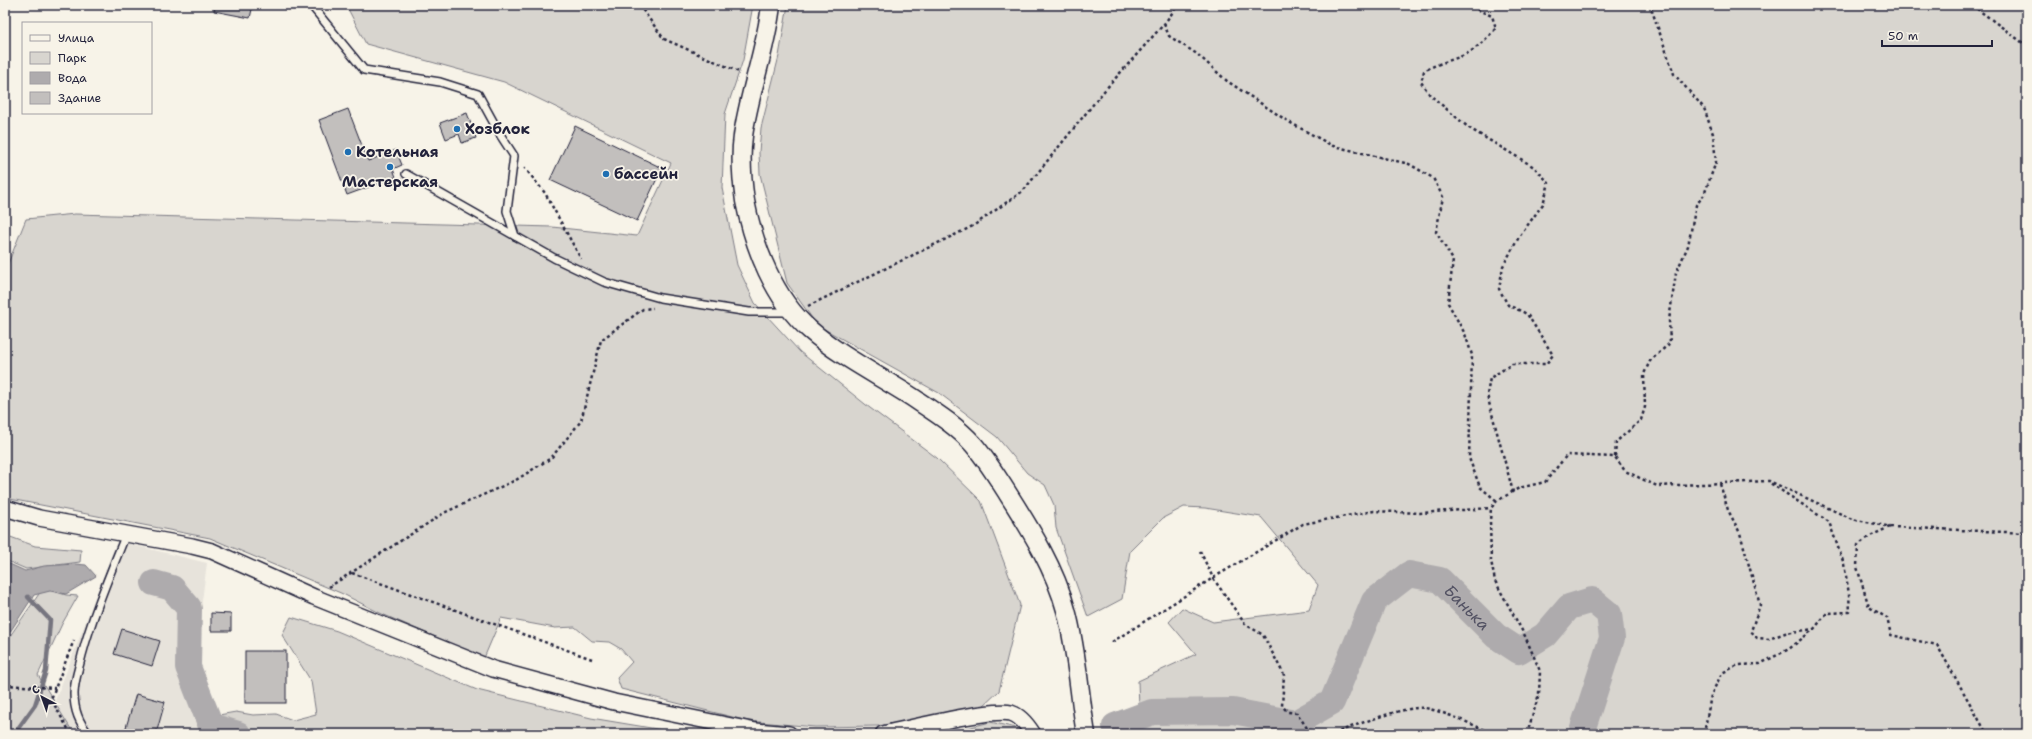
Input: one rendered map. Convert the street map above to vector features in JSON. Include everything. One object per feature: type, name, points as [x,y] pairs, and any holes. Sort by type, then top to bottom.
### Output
[{"type":"street","points":[[771,5],[768,28],[743,136],[742,170],[745,202],[759,252],[775,286],[793,312],[810,330],[829,345],[946,419],[973,444],[992,469],[1031,530],[1066,609],[1075,655],[1086,734]]},
{"type":"street","points":[[5,508],[39,518],[212,551],[314,597],[493,669],[614,702],[756,731],[789,734]]},
{"type":"street","points":[[883,734],[1002,712],[1018,716],[1033,734]]},
{"type":"lane","points":[[311,5],[364,70],[440,82],[478,94],[514,156],[507,211],[515,236]]},
{"type":"lane","points":[[406,174],[554,258],[604,282],[660,298],[749,312],[793,312]]},
{"type":"lane","points":[[89,734],[80,722],[76,709],[74,695],[76,680],[89,631],[126,534]]},
{"type":"path","points":[[639,5],[664,38],[739,72]]},
{"type":"path","points":[[793,312],[842,290],[973,226],[1023,191],[1104,91],[1164,24],[1178,5]]},
{"type":"path","points":[[1466,5],[1492,16],[1496,28],[1481,44],[1463,55],[1437,64],[1424,71],[1421,82],[1430,95],[1469,128],[1534,167],[1549,183],[1543,204],[1519,237],[1503,266],[1499,289],[1508,305],[1527,314],[1553,355],[1546,364],[1512,364],[1490,378],[1488,395],[1513,492]]},
{"type":"path","points":[[1650,5],[1674,74],[1704,108],[1714,134],[1716,162],[1704,195],[1696,205],[1688,246],[1676,273],[1669,320],[1670,343],[1650,361],[1644,374],[1645,407],[1641,420],[1616,442],[1615,457],[1625,471],[1657,486],[1767,481],[1852,519],[1891,526],[2027,533]]},
{"type":"path","points":[[1972,5],[2027,46]]},
{"type":"path","points":[[1164,24],[1169,36],[1197,54],[1227,81],[1289,122],[1333,146],[1409,164],[1433,178],[1443,197],[1436,232],[1453,260],[1448,303],[1465,334],[1472,355],[1469,458],[1480,487],[1497,501]]},
{"type":"path","points":[[514,156],[545,193],[590,275]]},
{"type":"path","points":[[314,597],[444,513],[516,480],[551,458],[581,421],[601,340],[643,309],[655,308],[660,298]]},
{"type":"path","points":[[1527,734],[1539,694],[1540,671],[1525,636],[1495,581],[1491,561],[1491,508],[1497,501],[1519,488],[1545,482],[1567,455],[1615,457]]},
{"type":"path","points":[[1704,734],[1711,695],[1722,673],[1738,665],[1760,664],[1789,649],[1814,629],[1827,613],[1850,612],[1849,594],[1844,564],[1829,522],[1767,481]]},
{"type":"path","points":[[1720,484],[1728,510],[1740,533],[1760,605],[1751,631],[1757,638],[1769,638],[1785,633],[1814,629]]},
{"type":"path","points":[[1112,642],[1213,578],[1303,524],[1374,511],[1420,513],[1491,508]]},
{"type":"path","points":[[1891,526],[1870,536],[1858,545],[1857,567],[1870,607],[1887,618],[1891,634],[1937,645],[1986,734]]},
{"type":"path","points":[[1200,551],[1213,578],[1245,624],[1263,635],[1284,675],[1282,706],[1288,712],[1297,713],[1311,734]]},
{"type":"path","points":[[352,573],[592,659]]},
{"type":"path","points":[[5,685],[55,688]]},
{"type":"path","points":[[1334,734],[1397,712],[1424,708],[1455,717],[1495,734]]},
{"type":"path","points":[[56,709],[71,734]]},
{"type":"shaded area","points":[[117,541],[207,563],[197,638],[200,734],[74,734],[55,701]]},
{"type":"green space","points":[[346,5],[753,5],[743,60],[725,114],[722,188],[737,265],[755,303],[800,352],[870,408],[937,458],[981,501],[1020,605],[999,691],[981,708],[880,726],[815,727],[748,721],[621,689],[617,678],[632,662],[621,649],[609,642],[592,641],[575,627],[555,628],[501,618],[484,658],[382,614],[343,594],[210,538],[5,498],[5,271],[26,219],[75,214],[552,227],[637,236],[671,163],[504,82],[366,44]]},
{"type":"green space","points":[[788,5],[2027,5],[2027,734],[1134,734],[1139,709],[1138,681],[1196,654],[1169,622],[1182,608],[1213,622],[1309,610],[1318,585],[1261,517],[1205,508],[1184,507],[1163,518],[1130,551],[1122,599],[1088,617],[1056,528],[1054,505],[1045,485],[1027,473],[997,437],[939,393],[817,325],[787,283],[760,174],[759,152],[761,128],[779,56]]},
{"type":"green space","points":[[5,535],[35,546],[81,550],[80,562],[26,569],[5,560]]},
{"type":"green space","points":[[47,589],[66,595],[78,596],[62,624],[38,675],[74,734],[5,734],[5,639],[10,636],[41,591]]},
{"type":"green space","points":[[291,617],[337,631],[477,690],[591,718],[687,734],[206,734],[207,728],[213,716],[236,712],[253,715],[276,714],[293,720],[316,714],[311,681],[282,635]]},
{"type":"green space","points":[[990,722],[1021,729],[1023,734],[945,734]]},
{"type":"water","points":[[5,562],[25,571],[44,566],[75,564],[86,565],[96,576],[66,594],[50,591],[34,595],[8,635],[5,637]]},
{"type":"building","points":[[215,5],[253,5],[250,18],[214,11]]},
{"type":"building","name":"Котельная","points":[[348,109],[368,161],[396,150],[402,165],[393,169],[396,177],[347,195],[319,120]]},
{"type":"building","name":"Хозблок","points":[[467,113],[476,138],[462,143],[459,134],[446,139],[440,123]]},
{"type":"building","name":"бассейн","points":[[575,126],[662,168],[637,221],[550,180]]},
{"type":"building","points":[[211,613],[231,614],[231,631],[211,631]]},
{"type":"building","points":[[122,629],[160,641],[152,666],[114,654]]},
{"type":"building","points":[[245,651],[286,651],[286,703],[245,703]]},
{"type":"building","points":[[136,694],[165,702],[156,734],[124,734]]},
{"type":"waterway","name":"Банька","points":[[1115,726],[1152,712],[1233,711],[1295,723],[1332,702],[1374,601],[1409,574],[1440,580],[1496,636],[1519,651],[1545,635],[1569,607],[1592,600],[1609,614],[1612,638],[1581,734]]},
{"type":"waterway","name":"Банька","points":[[154,583],[172,588],[189,608],[188,667],[211,726],[238,734]]},
{"type":"waterway","points":[[14,734],[35,705],[46,671],[50,620],[28,597]]},
{"type":"place","name":"Хозблок","points":[[457,129]]},
{"type":"place","name":"Котельная","points":[[348,152]]},
{"type":"place","name":"Мастерская","points":[[390,167]]},
{"type":"place","name":"бассейн","points":[[606,174]]}]
